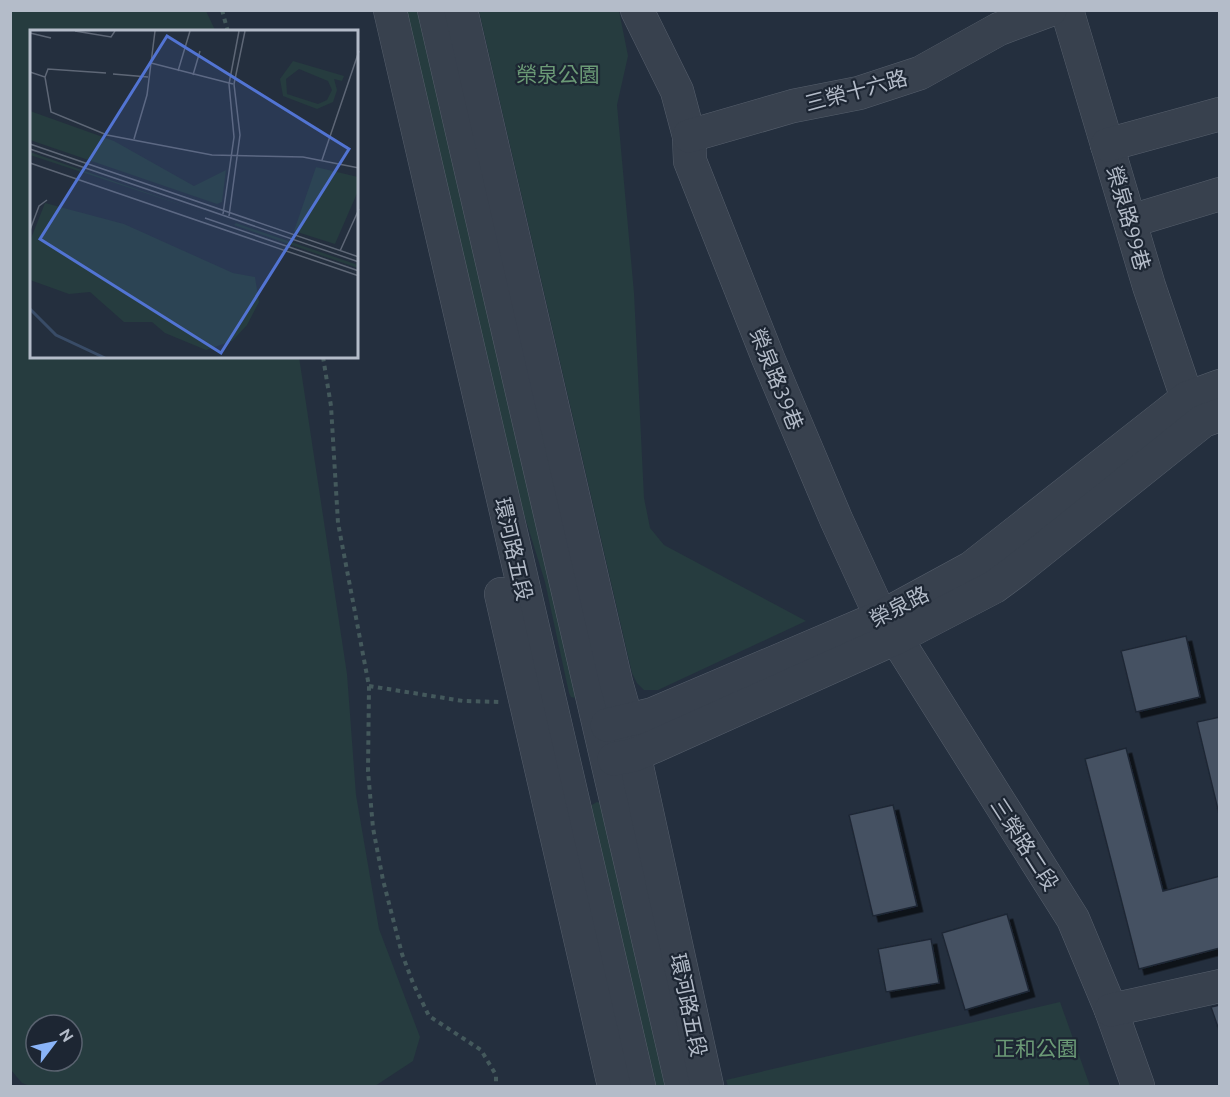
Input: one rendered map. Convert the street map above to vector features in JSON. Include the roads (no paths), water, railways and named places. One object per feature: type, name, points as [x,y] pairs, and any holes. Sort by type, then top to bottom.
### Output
[{"type":"street","name":"環河路五段","points":[[368,10],[546,737],[614,1086]]},
{"type":"street","name":"環河路五段","points":[[390,10],[514,551],[546,737]]},
{"type":"street","name":"環河路五段","points":[[434,10],[613,724],[682,1086]]},
{"type":"street","name":"環河路五段","points":[[461,10],[616,682],[613,724]]},
{"type":"street","name":"榮泉路39巷","points":[[637,10],[677,91],[689,136],[690,161],[764,347],[836,519],[888,628]]},
{"type":"street","name":"三榮十六路","points":[[689,136],[792,106],[859,93],[920,73],[994,20],[1050,10]]},
{"type":"street","name":"榮泉路99巷","points":[[1067,10],[1149,286],[1203,411]]},
{"type":"street","points":[[1107,145],[1220,114]]},
{"type":"street","points":[[1131,221],[1220,194]]},
{"type":"street","name":"榮泉路","points":[[554,773],[620,758],[888,628],[971,568],[1203,411],[1220,386]]},
{"type":"street","name":"榮泉路","points":[[546,737],[654,714],[888,628]]},
{"type":"street","name":"三榮路二段","points":[[888,628],[1073,919],[1111,1010],[1138,1086]]},
{"type":"street","name":"環河路五段","points":[[620,758],[707,1086]]},
{"type":"street","name":"環河路五段","points":[[554,773],[639,1086]]},
{"type":"street","points":[[1111,1010],[1220,986]]},
{"type":"park label","name":"榮泉公園","points":[[558,74]]},
{"type":"park label","name":"正和公園","points":[[1036,1048]]}]
